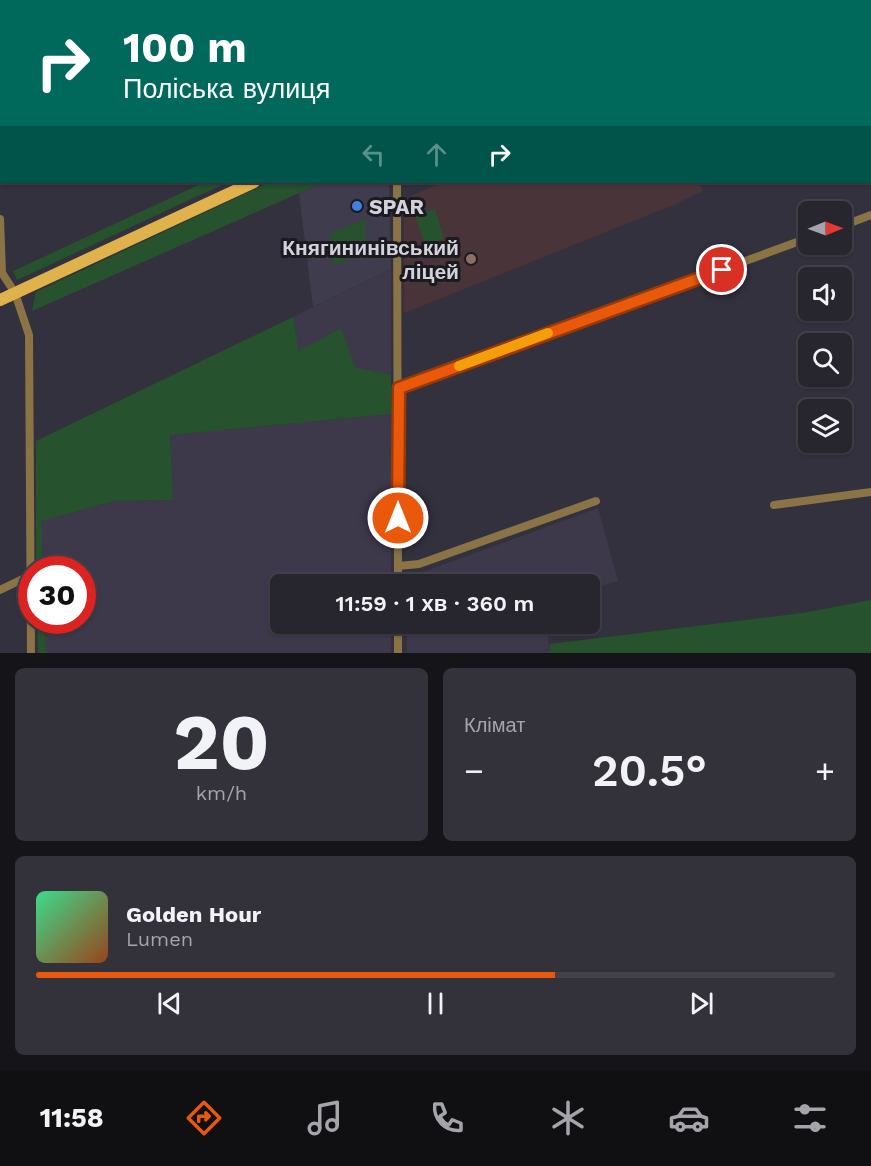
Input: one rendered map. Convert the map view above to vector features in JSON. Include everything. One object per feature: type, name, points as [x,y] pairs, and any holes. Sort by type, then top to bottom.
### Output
[{"type":"main road","points":[[0,300],[252,183]]},
{"type":"street","points":[[397,183],[398,574]]},
{"type":"street","points":[[852,222],[871,215]]},
{"type":"street","points":[[0,219],[2,273],[15,293],[29,335],[29,556]]},
{"type":"street","points":[[399,388],[798,242]]},
{"type":"street","points":[[774,505],[871,492]]},
{"type":"street","points":[[398,566],[419,564],[596,501]]},
{"type":"street","points":[[0,590],[18,581]]},
{"type":"street","points":[[31,634],[31,653]]},
{"type":"street","points":[[398,634],[398,653]]},
{"type":"shaded area","points":[[323,183],[389,183],[391,269],[313,307],[299,193]]},
{"type":"shaded area","name":"Княгининівський ліцей","points":[[441,183],[699,183],[703,191],[404,313],[404,199]]},
{"type":"shaded area","points":[[391,269],[391,375],[299,351],[293,317]]},
{"type":"shaded area","points":[[391,414],[391,574],[270,574],[270,634],[391,634],[391,653],[46,653],[45,634],[96,634],[96,556],[42,556],[40,521],[114,501],[173,500],[170,435]]},
{"type":"shaded area","points":[[598,508],[618,581],[600,586],[600,574],[418,574]]},
{"type":"shaded area","points":[[407,634],[548,634],[549,653],[407,653]]},
{"type":"green space","points":[[203,183],[226,183],[17,280],[13,271]]},
{"type":"green space","points":[[268,183],[322,183],[32,311],[36,292]]},
{"type":"green space","points":[[435,209],[444,239],[425,245],[415,215]]},
{"type":"green space","points":[[365,219],[365,251],[334,266],[330,234]]},
{"type":"green space","points":[[293,317],[299,351],[341,328],[355,367],[391,375],[391,414],[170,435],[173,500],[114,501],[41,521],[42,556],[36,556],[36,441]]},
{"type":"green space","points":[[871,600],[871,653],[549,653],[550,644],[803,613]]},
{"type":"green space","points":[[37,634],[45,634],[46,653],[38,653]]},
{"type":"slow traffic","points":[[459,366],[548,333]]},
{"type":"place","name":"SPAR","points":[[357,206]]},
{"type":"place","name":"Княгининівський ліцей","points":[[471,259]]},
{"type":"route","points":[[398,518],[399,388],[722,270]]}]
